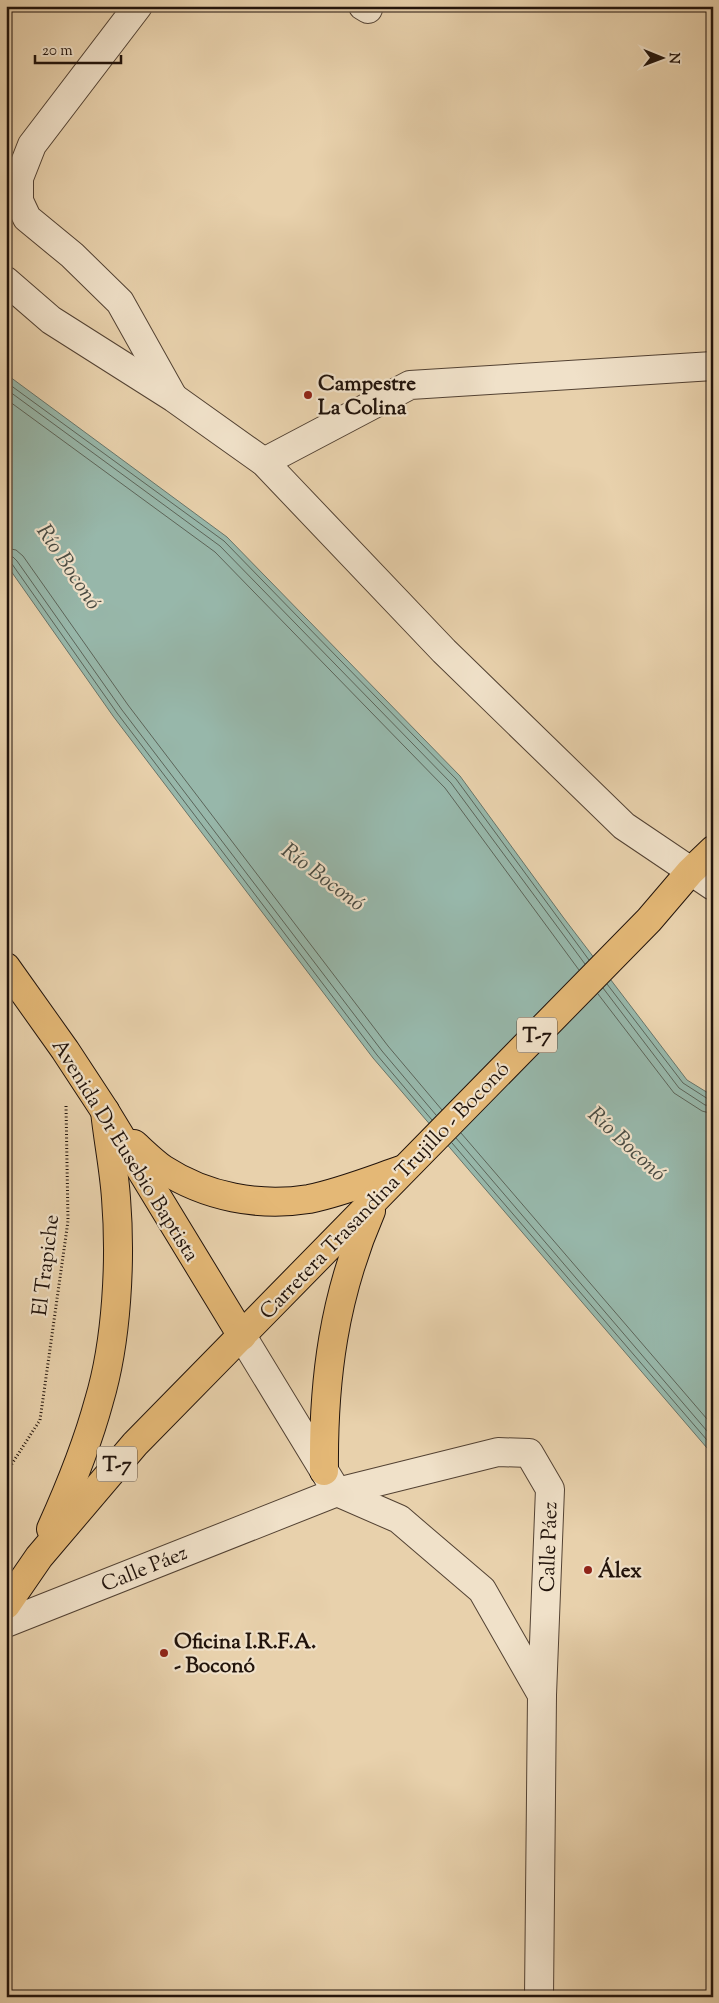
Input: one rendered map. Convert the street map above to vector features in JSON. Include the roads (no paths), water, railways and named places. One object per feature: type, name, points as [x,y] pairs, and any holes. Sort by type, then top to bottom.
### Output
[{"type":"main road","name":"Carretera Trasandina Trujillo - Boconó","points":[[242,1336],[649,920],[701,879],[713,850]]},
{"type":"main road","name":"Avenida Dr Eusebio Baptista","points":[[6,967],[65,1050],[242,1336]]},
{"type":"main road","points":[[104,1111],[133,1143],[163,1168],[196,1187],[234,1198],[272,1203],[310,1198],[415,1159]]},
{"type":"main road","points":[[39,1558],[76,1473],[100,1400],[111,1347],[118,1261],[116,1197],[104,1111]]},
{"type":"main road","points":[[330,1481],[324,1415],[333,1333],[343,1288],[356,1245],[377,1197]]},
{"type":"main road","name":"T-7","points":[[6,1605],[39,1558],[135,1444],[242,1336]]},
{"type":"street","points":[[138,6],[32,146],[19,178],[19,201],[27,218],[72,255],[120,302],[174,398]]},
{"type":"street","points":[[6,281],[51,320],[174,398],[264,462],[444,651],[624,826],[701,879]]},
{"type":"street","points":[[264,462],[410,384],[713,366]]},
{"type":"street","points":[[242,1336],[330,1481],[399,1519],[482,1590],[542,1695]]},
{"type":"street","name":"Calle Páez","points":[[6,1623],[330,1481],[498,1452],[528,1453],[550,1489],[542,1695],[538,1997]]},
{"type":"water","name":"Río Boconó","points":[[6,374],[227,537],[460,776],[563,917],[687,1080],[713,1096],[713,1455],[373,1058],[113,716],[6,564]]},
{"type":"place","name":"Campestre La Colina","points":[[308,395]]},
{"type":"place","name":"Álex","points":[[588,1570]]},
{"type":"place","name":"Oficina I.R.F.A. - Boconó","points":[[164,1653]]}]
